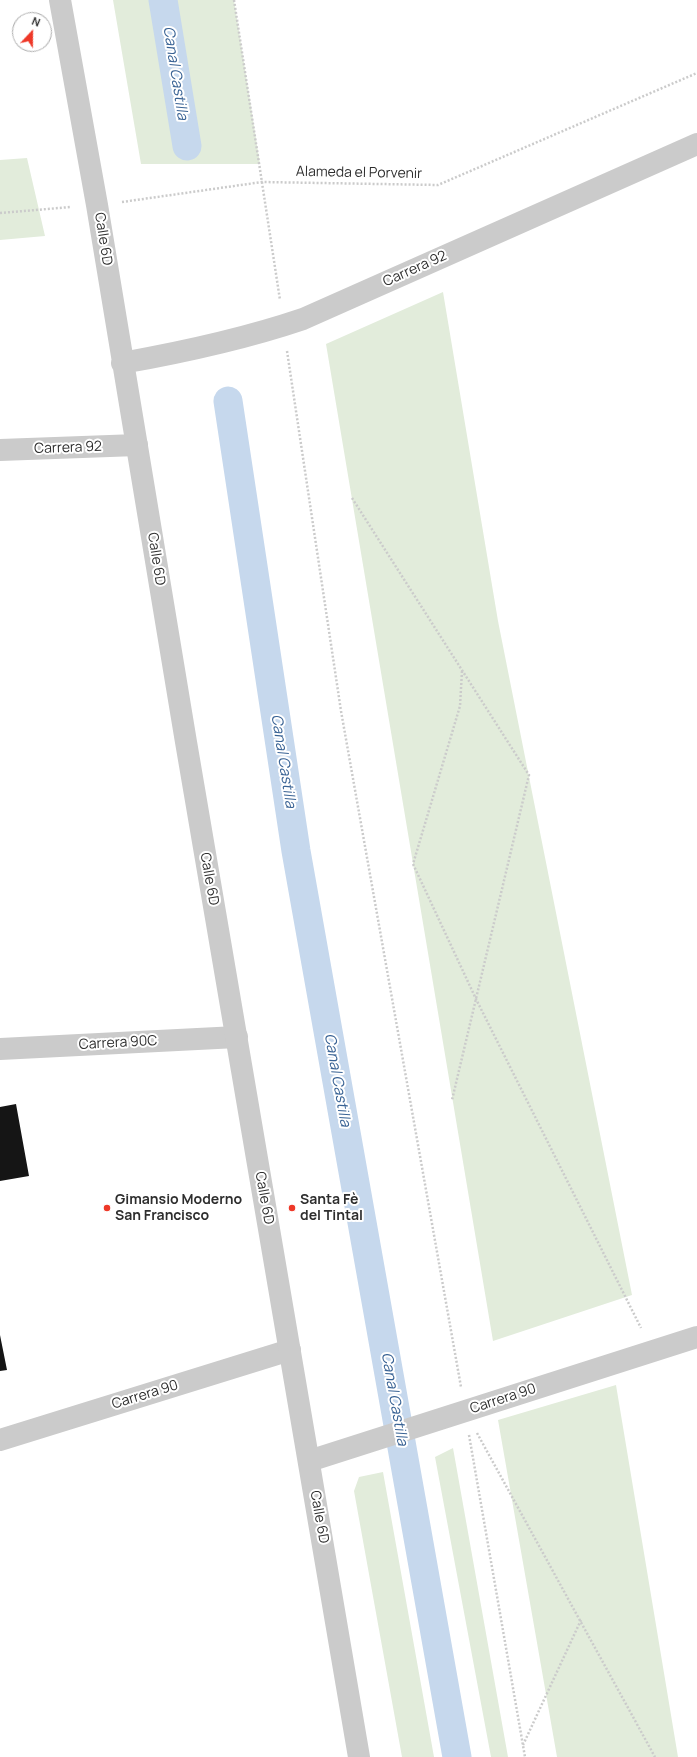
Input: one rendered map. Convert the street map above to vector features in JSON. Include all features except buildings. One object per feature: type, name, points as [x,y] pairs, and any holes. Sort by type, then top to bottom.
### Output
[{"type":"street","name":"Calle 6D","points":[[60,0],[97,205],[122,363],[359,1757]]},
{"type":"street","name":"Carrera 92","points":[[122,363],[199,349],[283,325],[302,318],[697,144]]},
{"type":"street","name":"Carrera 92","points":[[0,450],[137,445]]},
{"type":"street","name":"Carrera 90C","points":[[0,1049],[237,1037]]},
{"type":"street","name":"Carrera 90","points":[[309,1461],[697,1337]]},
{"type":"street","name":"Carrera 90","points":[[0,1440],[290,1350]]},
{"type":"path","points":[[234,0],[341,711],[457,1414],[525,1757]]},
{"type":"path","name":"Alameda el Porvenir","points":[[0,213],[97,205],[262,182],[438,185],[697,73]]},
{"type":"path","points":[[352,498],[529,775],[452,1100]]},
{"type":"path","points":[[462,671],[460,706],[413,864],[476,999],[653,1351]]},
{"type":"path","points":[[457,1414],[581,1620],[655,1757]]},
{"type":"path","points":[[523,1745],[581,1620]]},
{"type":"green space","points":[[113,0],[234,0],[260,164],[141,164]]},
{"type":"green space","points":[[27,158],[45,236],[0,240],[0,160]]},
{"type":"green space","points":[[443,292],[498,621],[632,1295],[493,1341],[326,344]]},
{"type":"green space","points":[[616,1385],[678,1757],[557,1757],[498,1420]]},
{"type":"green space","points":[[453,1448],[508,1757],[491,1757],[435,1457]]},
{"type":"green space","points":[[383,1472],[434,1757],[402,1757],[354,1491],[359,1477]]},
{"type":"waterway","name":"Canal Castilla","points":[[163,0],[187,146]]},
{"type":"waterway","name":"Canal Castilla","points":[[228,401],[296,851],[457,1757]]},
{"type":"place","name":"Gimansio Moderno San Francisco","points":[[107,1208]]},
{"type":"place","name":"Santa Fè del Tintal","points":[[292,1208]]}]
